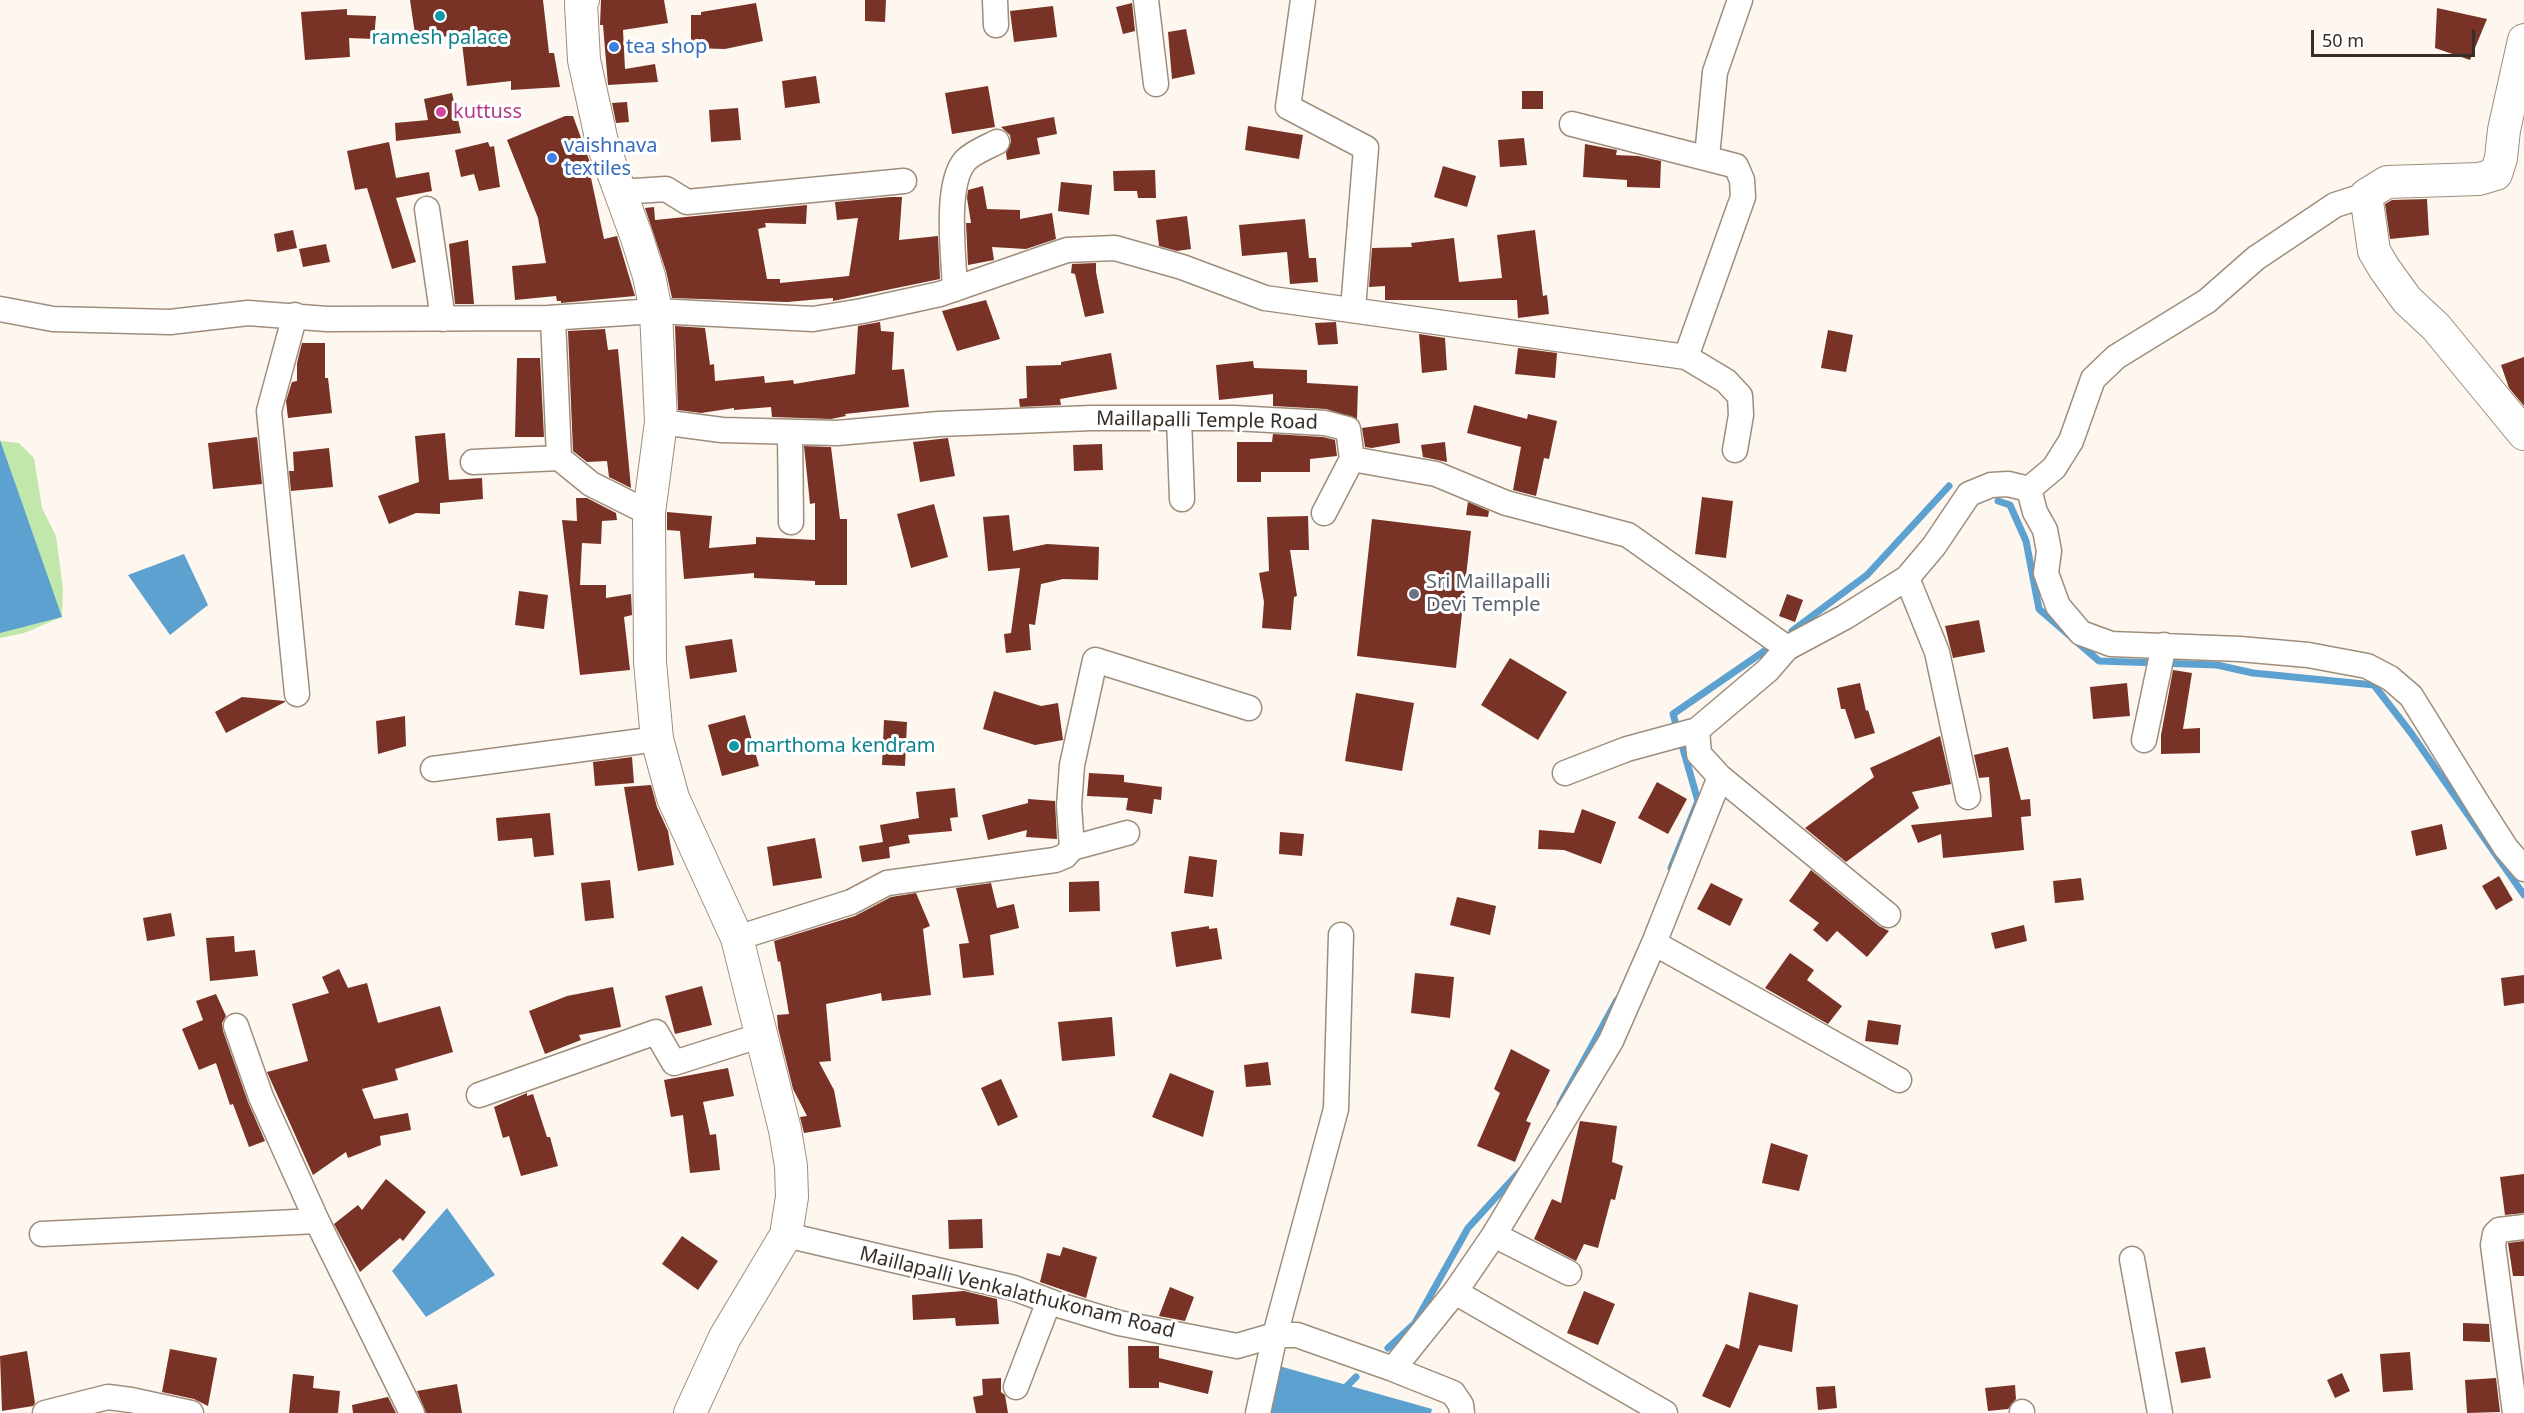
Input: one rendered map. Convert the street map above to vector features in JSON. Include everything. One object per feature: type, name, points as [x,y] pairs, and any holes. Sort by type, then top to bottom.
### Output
[{"type":"main road","points":[[583,0],[581,4],[584,60],[602,142],[640,247],[656,311],[661,422],[649,513],[650,662],[657,740],[674,798],[737,938],[785,1130],[791,1166],[792,1197],[786,1236],[725,1336],[690,1413]]},
{"type":"main road","points":[[2524,40],[2496,174],[2479,179],[2386,182],[2366,195],[2374,251],[2384,268],[2407,300],[2436,327],[2524,434]]},
{"type":"street","points":[[995,0],[996,25]]},
{"type":"street","points":[[1146,0],[1156,84]]},
{"type":"street","points":[[1303,0],[1288,107],[1366,148],[1353,309]]},
{"type":"street","points":[[1707,157],[1715,72],[1740,0]]},
{"type":"street","points":[[1572,124],[1736,166],[1742,180],[1743,196],[1686,357]]},
{"type":"street","points":[[955,289],[951,222],[955,182],[965,161],[996,142]]},
{"type":"street","points":[[620,192],[666,189],[687,202],[904,181]]},
{"type":"street","points":[[2029,489],[2054,468],[2071,441],[2093,379],[2116,357],[2207,301],[2256,258],[2335,205],[2366,195]]},
{"type":"street","points":[[427,209],[443,319]]},
{"type":"street","points":[[0,309],[53,319],[170,322],[248,313],[327,319],[443,319],[553,318],[656,311],[813,319],[872,309],[955,289],[1067,250],[1115,248],[1182,267],[1265,298],[1686,357],[1726,381],[1740,396],[1741,415],[1735,450]]},
{"type":"street","points":[[295,315],[269,411],[297,694]]},
{"type":"street","points":[[553,318],[559,458]]},
{"type":"street","name":"Maillapalli Temple Road","points":[[661,422],[722,429],[837,433],[939,424],[1092,418],[1275,420],[1348,429],[1352,459]]},
{"type":"street","points":[[1179,418],[1182,499]]},
{"type":"street","points":[[790,432],[791,522]]},
{"type":"street","points":[[473,462],[559,458],[591,484],[649,513]]},
{"type":"street","points":[[1324,513],[1352,459],[1436,474],[1506,502],[1628,535],[1787,648]]},
{"type":"street","points":[[1565,774],[1627,748],[1697,730],[1768,670],[1787,648],[1845,617],[1906,578],[1934,546],[1969,494],[1990,485],[2007,484],[2029,489]]},
{"type":"street","points":[[2029,489],[2035,512],[2045,530],[2049,551],[2046,573],[2058,606],[2081,633],[2111,644],[2164,645],[2308,655],[2367,666],[2390,678],[2411,696],[2506,848],[2524,869]]},
{"type":"street","points":[[1906,578],[1937,652],[1968,797]]},
{"type":"street","points":[[2144,740],[2164,645]]},
{"type":"street","points":[[1072,848],[1069,806],[1072,765],[1095,660],[1249,708]]},
{"type":"street","points":[[1697,730],[1699,754],[1719,777],[1888,915]]},
{"type":"street","points":[[433,769],[657,740]]},
{"type":"street","points":[[1393,1369],[1455,1292],[1494,1235],[1611,1041],[1654,943],[1719,777]]},
{"type":"street","points":[[737,938],[851,902],[887,883],[1055,860],[1065,856],[1072,848],[1127,833]]},
{"type":"street","points":[[1258,1413],[1275,1335],[1336,1109],[1341,935]]},
{"type":"street","points":[[1654,943],[1899,1080]]},
{"type":"street","points":[[236,1026],[261,1097],[317,1221],[412,1413]]},
{"type":"street","points":[[479,1095],[656,1032],[674,1063],[762,1035]]},
{"type":"street","points":[[42,1234],[317,1221]]},
{"type":"street","points":[[2515,1413],[2493,1245],[2495,1233],[2499,1230],[2524,1227]]},
{"type":"street","points":[[1494,1235],[1569,1273]]},
{"type":"street","name":"Maillapalli Venkalathukonam Road","points":[[786,1236],[1014,1288],[1119,1323],[1237,1346],[1275,1335],[1297,1335],[1393,1369],[1453,1394],[1466,1410]]},
{"type":"street","points":[[2132,1259],[2160,1413]]},
{"type":"street","points":[[1455,1292],[1665,1413]]},
{"type":"street","points":[[1016,1387],[1049,1301]]},
{"type":"street","points":[[45,1413],[108,1397],[191,1413]]},
{"type":"green space","points":[[0,441],[19,443],[34,458],[42,508],[56,536],[63,589],[62,617],[24,633],[0,638]]},
{"type":"water","points":[[0,440],[62,617],[0,633]]},
{"type":"water","points":[[184,554],[208,605],[170,635],[128,575]]},
{"type":"water","points":[[447,1208],[495,1275],[426,1317],[392,1271]]},
{"type":"water","points":[[1272,1364],[1432,1409],[1431,1413],[1263,1413]]},
{"type":"building","points":[[410,0],[543,0],[549,53],[554,53],[560,87],[511,90],[511,81],[467,86],[461,34],[416,41]]},
{"type":"building","points":[[601,0],[664,0],[668,23],[623,30],[625,69],[655,64],[658,82],[608,85],[603,25],[600,25]]},
{"type":"building","points":[[865,0],[886,0],[885,22],[865,21]]},
{"type":"building","points":[[756,3],[763,41],[725,49],[691,48],[691,15],[701,15],[701,12]]},
{"type":"building","points":[[1132,3],[1135,31],[1123,34],[1116,7]]},
{"type":"building","points":[[1053,6],[1057,37],[1014,42],[1010,11]]},
{"type":"building","points":[[2437,8],[2487,19],[2470,60],[2435,48]]},
{"type":"building","points":[[347,9],[347,15],[376,16],[374,39],[349,38],[350,57],[305,60],[301,12]]},
{"type":"building","points":[[1186,29],[1195,74],[1172,79],[1168,32]]},
{"type":"building","points":[[816,76],[820,103],[785,108],[782,81]]},
{"type":"building","points":[[988,86],[995,127],[952,134],[945,93]]},
{"type":"building","points":[[1522,91],[1543,91],[1543,109],[1522,109]]},
{"type":"building","points":[[452,93],[461,133],[396,141],[395,123],[428,120],[424,99]]},
{"type":"building","points":[[627,102],[629,122],[616,123],[612,103]]},
{"type":"building","points":[[738,108],[741,140],[711,142],[709,110]]},
{"type":"building","points":[[565,116],[573,116],[595,176],[591,178],[604,239],[617,236],[635,296],[561,303],[557,301],[556,296],[515,300],[512,266],[546,263],[538,218],[507,140]]},
{"type":"building","points":[[1054,117],[1057,134],[1037,138],[1040,154],[1007,160],[1006,153],[1011,142],[1010,135],[1001,127]]},
{"type":"building","points":[[1248,126],[1303,135],[1299,159],[1245,150]]},
{"type":"building","points":[[1524,138],[1527,165],[1500,167],[1498,140]]},
{"type":"building","points":[[389,142],[396,178],[429,172],[432,191],[396,198],[416,262],[392,269],[367,188],[355,190],[347,151]]},
{"type":"building","points":[[488,142],[490,147],[494,146],[500,187],[479,191],[474,174],[461,177],[455,150]]},
{"type":"building","points":[[1585,144],[1617,150],[1616,155],[1638,156],[1661,161],[1660,188],[1627,187],[1627,180],[1583,177]]},
{"type":"building","points":[[1443,166],[1476,176],[1467,207],[1434,197]]},
{"type":"building","points":[[1155,170],[1156,198],[1138,198],[1137,191],[1114,191],[1113,171]]},
{"type":"building","points":[[1061,182],[1092,185],[1089,215],[1058,211]]},
{"type":"building","points":[[983,186],[987,209],[1020,210],[1020,219],[1052,213],[1056,239],[1026,249],[992,247],[994,260],[968,265],[966,223],[971,223],[968,190]]},
{"type":"building","points":[[902,197],[899,240],[938,236],[940,279],[833,301],[833,298],[787,302],[672,298],[666,271],[645,208],[654,207],[655,220],[807,205],[806,224],[765,223],[766,227],[758,229],[767,279],[780,279],[780,283],[849,276],[858,218],[837,220],[835,202]]},
{"type":"building","points":[[2427,199],[2429,235],[2390,239],[2385,204],[2392,200]]},
{"type":"building","points":[[1187,216],[1191,249],[1177,251],[1159,246],[1156,220]]},
{"type":"building","points":[[1305,219],[1309,258],[1316,258],[1318,282],[1290,284],[1287,252],[1242,256],[1239,225]]},
{"type":"building","points":[[293,230],[297,248],[277,252],[274,234]]},
{"type":"building","points":[[1535,230],[1543,296],[1547,295],[1549,314],[1518,318],[1517,300],[1385,300],[1385,286],[1369,287],[1372,248],[1412,247],[1411,243],[1454,238],[1459,282],[1502,278],[1497,235]]},
{"type":"building","points":[[468,240],[474,304],[455,304],[449,244]]},
{"type":"building","points":[[326,244],[330,262],[303,267],[299,249]]},
{"type":"building","points":[[1096,263],[1104,313],[1085,317],[1075,274],[1071,273],[1072,264]]},
{"type":"building","points":[[986,300],[1000,339],[957,351],[942,311]]},
{"type":"building","points":[[880,322],[881,331],[894,332],[892,370],[904,369],[909,407],[845,414],[846,416],[831,419],[772,417],[771,407],[734,410],[734,408],[701,413],[678,410],[675,326],[705,328],[710,365],[714,364],[715,381],[764,376],[765,383],[793,380],[794,384],[855,374],[858,326]]},
{"type":"building","points":[[1336,322],[1338,344],[1318,345],[1315,323]]},
{"type":"building","points":[[605,329],[608,350],[618,349],[631,488],[609,477],[607,461],[587,462],[573,451],[568,331]]},
{"type":"building","points":[[1828,330],[1853,335],[1846,372],[1821,368]]},
{"type":"building","points":[[1419,334],[1445,338],[1447,370],[1422,373]]},
{"type":"building","points":[[302,343],[325,343],[325,378],[328,378],[332,413],[288,418],[286,401],[292,382],[297,381],[297,363]]},
{"type":"building","points":[[1518,348],[1557,353],[1555,378],[1515,374]]},
{"type":"building","points":[[1111,353],[1117,389],[1060,399],[1061,405],[1020,407],[1019,399],[1027,398],[1026,366],[1061,365],[1061,362]]},
{"type":"building","points":[[2524,357],[2524,406],[2509,388],[2501,365]]},
{"type":"building","points":[[517,358],[540,358],[544,437],[515,437]]},
{"type":"building","points":[[1253,361],[1254,368],[1307,370],[1307,383],[1358,386],[1357,419],[1326,409],[1273,406],[1273,394],[1219,400],[1216,365]]},
{"type":"building","points":[[1474,405],[1527,419],[1528,414],[1557,421],[1549,459],[1544,458],[1536,496],[1513,490],[1521,447],[1467,433]]},
{"type":"building","points":[[1398,423],[1400,443],[1365,447],[1362,428]]},
{"type":"building","points":[[445,433],[449,480],[482,478],[483,499],[440,503],[440,514],[416,513],[389,524],[378,496],[419,482],[415,436]]},
{"type":"building","points":[[1273,434],[1323,437],[1335,440],[1337,456],[1310,459],[1310,472],[1261,472],[1261,482],[1237,482],[1237,442],[1272,442]]},
{"type":"building","points":[[257,437],[262,484],[213,489],[208,443]]},
{"type":"building","points":[[948,438],[955,476],[920,482],[913,442]]},
{"type":"building","points":[[1445,442],[1447,462],[1423,457],[1421,445]]},
{"type":"building","points":[[1102,444],[1103,470],[1074,471],[1073,445]]},
{"type":"building","points":[[804,446],[831,447],[840,519],[847,519],[847,585],[815,585],[815,581],[754,578],[754,573],[684,579],[680,531],[667,530],[667,512],[712,516],[709,548],[756,544],[756,537],[815,540],[815,503],[810,504]]},
{"type":"building","points":[[329,448],[333,487],[291,491],[289,471],[294,471],[293,452]]},
{"type":"building","points":[[1702,497],[1733,501],[1726,558],[1695,554]]},
{"type":"building","points":[[576,498],[587,498],[616,513],[617,520],[602,521],[601,544],[582,543],[580,585],[606,585],[606,598],[631,594],[632,615],[624,617],[630,670],[580,675],[562,520],[577,521]]},
{"type":"building","points":[[1468,502],[1489,511],[1488,517],[1466,515]]},
{"type":"building","points":[[934,504],[948,557],[911,568],[897,514]]},
{"type":"building","points":[[1009,515],[1013,551],[1047,544],[1099,547],[1098,580],[1063,579],[1041,584],[1035,625],[1029,624],[1031,650],[1006,653],[1004,634],[1011,633],[1020,568],[988,571],[983,517]]},
{"type":"building","points":[[1308,516],[1309,550],[1290,550],[1297,596],[1294,597],[1291,630],[1262,628],[1264,602],[1259,573],[1269,571],[1267,517]]},
{"type":"building","name":"Sri Maillapalli Devi Temple","points":[[1372,519],[1471,531],[1456,668],[1357,656]]},
{"type":"building","points":[[519,591],[548,595],[544,629],[515,625]]},
{"type":"building","points":[[1787,594],[1803,600],[1795,622],[1779,616]]},
{"type":"building","points":[[1979,620],[1985,652],[1953,658],[1945,626]]},
{"type":"building","points":[[732,639],[737,672],[690,679],[685,646]]},
{"type":"building","points":[[1510,658],[1567,692],[1538,740],[1481,705]]},
{"type":"building","points":[[2173,670],[2192,673],[2183,729],[2200,728],[2200,753],[2161,754],[2161,735]]},
{"type":"building","points":[[1860,683],[1866,711],[1868,710],[1875,733],[1855,739],[1845,709],[1841,709],[1837,688]]},
{"type":"building","points":[[2127,683],[2130,716],[2093,719],[2090,687]]},
{"type":"building","points":[[994,691],[1041,706],[1058,703],[1063,740],[1035,745],[983,729]]},
{"type":"building","points":[[1356,693],[1414,703],[1402,771],[1345,761]]},
{"type":"building","points":[[242,697],[285,702],[226,733],[215,712]]},
{"type":"building","name":"marthoma kendram","points":[[745,715],[759,766],[722,776],[708,725]]},
{"type":"building","points":[[405,716],[406,746],[378,754],[376,721]]},
{"type":"building","points":[[884,720],[907,722],[905,766],[882,765]]},
{"type":"building","points":[[1940,736],[1951,784],[1912,792],[1919,808],[1846,862],[1805,828],[1874,777],[1870,768]]},
{"type":"building","points":[[2008,747],[2021,800],[2030,799],[2031,816],[2021,817],[2024,850],[1943,858],[1941,834],[1918,843],[1911,825],[1992,817],[1989,777],[1979,778],[1974,755]]},
{"type":"building","points":[[632,757],[634,783],[595,786],[593,762]]},
{"type":"building","points":[[1089,773],[1124,775],[1124,782],[1162,787],[1161,800],[1154,799],[1152,814],[1126,810],[1128,798],[1087,796]]},
{"type":"building","points":[[1657,782],[1687,799],[1668,834],[1638,818]]},
{"type":"building","points":[[651,785],[657,807],[668,831],[674,865],[638,871],[624,787]]},
{"type":"building","points":[[955,788],[958,817],[950,818],[952,831],[908,835],[910,843],[889,847],[890,858],[862,862],[859,846],[883,842],[880,825],[919,818],[916,792]]},
{"type":"building","points":[[1028,799],[1055,801],[1057,839],[1026,837],[1027,830],[988,840],[982,815],[1028,803]]},
{"type":"building","points":[[1582,809],[1616,822],[1601,864],[1564,850],[1538,849],[1539,830],[1574,833]]},
{"type":"building","points":[[550,813],[554,855],[534,857],[532,838],[498,841],[496,818]]},
{"type":"building","points":[[2442,824],[2447,849],[2416,856],[2411,831]]},
{"type":"building","points":[[1280,832],[1304,834],[1302,856],[1279,854]]},
{"type":"building","points":[[815,838],[822,878],[773,886],[767,847]]},
{"type":"building","points":[[1189,856],[1217,860],[1213,897],[1184,893]]},
{"type":"building","points":[[1811,870],[1879,926],[1889,931],[1867,957],[1837,931],[1827,942],[1813,930],[1819,923],[1789,901]]},
{"type":"building","points":[[2499,876],[2513,900],[2496,910],[2482,886]]},
{"type":"building","points":[[2081,878],[2084,900],[2055,903],[2053,881]]},
{"type":"building","points":[[610,880],[614,918],[585,921],[581,883]]},
{"type":"building","points":[[1099,881],[1100,911],[1069,912],[1069,882]]},
{"type":"building","points":[[991,883],[997,908],[1014,904],[1019,928],[990,935],[994,975],[963,978],[959,944],[969,943],[956,888]]},
{"type":"building","points":[[1711,883],[1743,899],[1730,926],[1697,909]]},
{"type":"building","points":[[916,893],[930,926],[923,929],[931,995],[882,1001],[881,993],[826,1004],[831,1061],[819,1062],[834,1090],[841,1127],[804,1133],[800,1117],[807,1116],[793,1089],[778,1028],[777,1015],[789,1014],[780,961],[778,962],[774,941],[855,916],[891,897]]},
{"type":"building","points":[[1457,897],[1496,906],[1490,935],[1450,925]]},
{"type":"building","points":[[171,913],[175,936],[147,941],[143,918]]},
{"type":"building","points":[[2024,925],[2027,941],[1995,949],[1991,933]]},
{"type":"building","points":[[1209,926],[1209,929],[1217,928],[1222,959],[1176,967],[1171,932]]},
{"type":"building","points":[[234,936],[235,952],[255,950],[258,976],[210,981],[206,938]]},
{"type":"building","points":[[1790,953],[1814,970],[1807,980],[1842,1006],[1828,1024],[1765,988]]},
{"type":"building","points":[[339,969],[348,988],[367,983],[378,1023],[440,1006],[453,1052],[395,1069],[398,1080],[362,1089],[374,1119],[408,1113],[411,1130],[380,1136],[381,1145],[348,1158],[346,1152],[313,1175],[267,1072],[308,1061],[292,1004],[329,993],[322,977]]},
{"type":"building","points":[[1415,973],[1454,977],[1450,1018],[1411,1013]]},
{"type":"building","points":[[2524,975],[2524,1003],[2504,1006],[2501,978]]},
{"type":"building","points":[[702,986],[712,1025],[675,1034],[665,996]]},
{"type":"building","points":[[613,987],[621,1027],[579,1035],[581,1040],[545,1054],[529,1011],[567,996]]},
{"type":"building","points":[[216,994],[226,1016],[222,1023],[223,1031],[248,1102],[265,1141],[249,1147],[233,1104],[230,1105],[216,1063],[199,1070],[182,1029],[203,1020],[196,1001]]},
{"type":"building","points":[[1112,1017],[1115,1056],[1062,1061],[1058,1022]]},
{"type":"building","points":[[1868,1020],[1901,1025],[1898,1045],[1865,1041]]},
{"type":"building","points":[[1511,1049],[1550,1070],[1526,1121],[1531,1123],[1515,1162],[1477,1146],[1500,1093],[1494,1089]]},
{"type":"building","points":[[1268,1062],[1271,1085],[1246,1087],[1244,1065]]},
{"type":"building","points":[[728,1068],[734,1096],[703,1102],[710,1135],[716,1134],[720,1170],[690,1173],[683,1115],[671,1117],[664,1080]]},
{"type":"building","points":[[1170,1073],[1214,1091],[1203,1137],[1152,1117]]},
{"type":"building","points":[[1001,1079],[1018,1117],[998,1126],[981,1088]]},
{"type":"building","points":[[527,1093],[527,1096],[533,1094],[547,1137],[550,1137],[558,1166],[521,1176],[509,1136],[503,1138],[494,1107]]},
{"type":"building","points":[[1580,1121],[1617,1126],[1612,1162],[1623,1166],[1615,1200],[1611,1199],[1598,1248],[1584,1244],[1576,1261],[1534,1239],[1552,1199],[1561,1203]]},
{"type":"building","points":[[1771,1143],[1808,1155],[1799,1191],[1762,1183]]},
{"type":"building","points":[[2524,1174],[2524,1213],[2505,1215],[2500,1177]]},
{"type":"building","points":[[386,1179],[426,1212],[403,1241],[400,1238],[360,1272],[334,1224],[358,1205],[362,1210]]},
{"type":"building","points":[[982,1219],[983,1248],[949,1249],[948,1220]]},
{"type":"building","points":[[682,1236],[718,1261],[698,1290],[662,1264]]},
{"type":"building","points":[[2524,1241],[2524,1276],[2513,1276],[2508,1243]]},
{"type":"building","points":[[1063,1247],[1097,1257],[1086,1298],[1040,1282],[1047,1253],[1060,1256]]},
{"type":"building","points":[[1170,1287],[1194,1297],[1185,1321],[1159,1316]]},
{"type":"building","points":[[964,1291],[997,1299],[999,1324],[956,1326],[955,1318],[913,1320],[912,1295]]},
{"type":"building","points":[[1584,1291],[1615,1304],[1598,1345],[1567,1333]]},
{"type":"building","points":[[1749,1292],[1798,1305],[1792,1352],[1759,1345],[1730,1408],[1702,1396],[1726,1344],[1739,1349]]},
{"type":"building","points":[[2463,1323],[2489,1324],[2490,1342],[2463,1341]]},
{"type":"building","points":[[1128,1346],[1159,1346],[1159,1358],[1213,1371],[1208,1394],[1159,1382],[1159,1388],[1129,1388]]},
{"type":"building","points":[[2205,1347],[2211,1378],[2181,1383],[2175,1352]]},
{"type":"building","points":[[170,1349],[217,1358],[208,1406],[194,1399],[162,1392]]},
{"type":"building","points":[[27,1351],[35,1403],[33,1406],[2,1411],[0,1356]]},
{"type":"building","points":[[2410,1352],[2413,1390],[2383,1392],[2380,1354]]},
{"type":"building","points":[[2342,1373],[2350,1391],[2335,1398],[2327,1380]]},
{"type":"building","points":[[293,1374],[314,1376],[313,1388],[340,1391],[338,1413],[289,1413]]},
{"type":"building","points":[[1001,1378],[1001,1392],[1005,1395],[1008,1413],[976,1413],[973,1397],[983,1395],[982,1379]]},
{"type":"building","points":[[2496,1378],[2500,1412],[2467,1413],[2465,1380]]},
{"type":"building","points":[[457,1384],[462,1413],[426,1413],[417,1391]]},
{"type":"building","points":[[2015,1385],[2016,1399],[2008,1409],[1988,1411],[1985,1388]]},
{"type":"building","points":[[1835,1386],[1837,1408],[1818,1410],[1816,1387]]},
{"type":"building","points":[[388,1397],[396,1413],[353,1413],[352,1405]]},
{"type":"waterway","points":[[1792,631],[1867,575],[1949,486]]},
{"type":"waterway","points":[[1998,501],[2010,505],[2026,541],[2039,609],[2099,661],[2217,665],[2253,673],[2374,685],[2411,733],[2524,895]]},
{"type":"waterway","points":[[1671,868],[1698,801],[1673,714],[1766,650]]},
{"type":"waterway","points":[[1560,1104],[1617,1000]]},
{"type":"waterway","points":[[1388,1348],[1415,1323],[1468,1228],[1521,1170]]},
{"type":"waterway","points":[[1341,1392],[1356,1377]]},
{"type":"place","name":"ramesh palace","points":[[440,16]]},
{"type":"place","name":"tea shop","points":[[614,47]]},
{"type":"place","name":"kuttuss","points":[[441,112]]},
{"type":"place","name":"vaishnava textiles","points":[[552,158]]},
{"type":"place","name":"Sri Maillapalli Devi Temple","points":[[1414,594]]},
{"type":"place","name":"marthoma kendram","points":[[734,746]]}]
